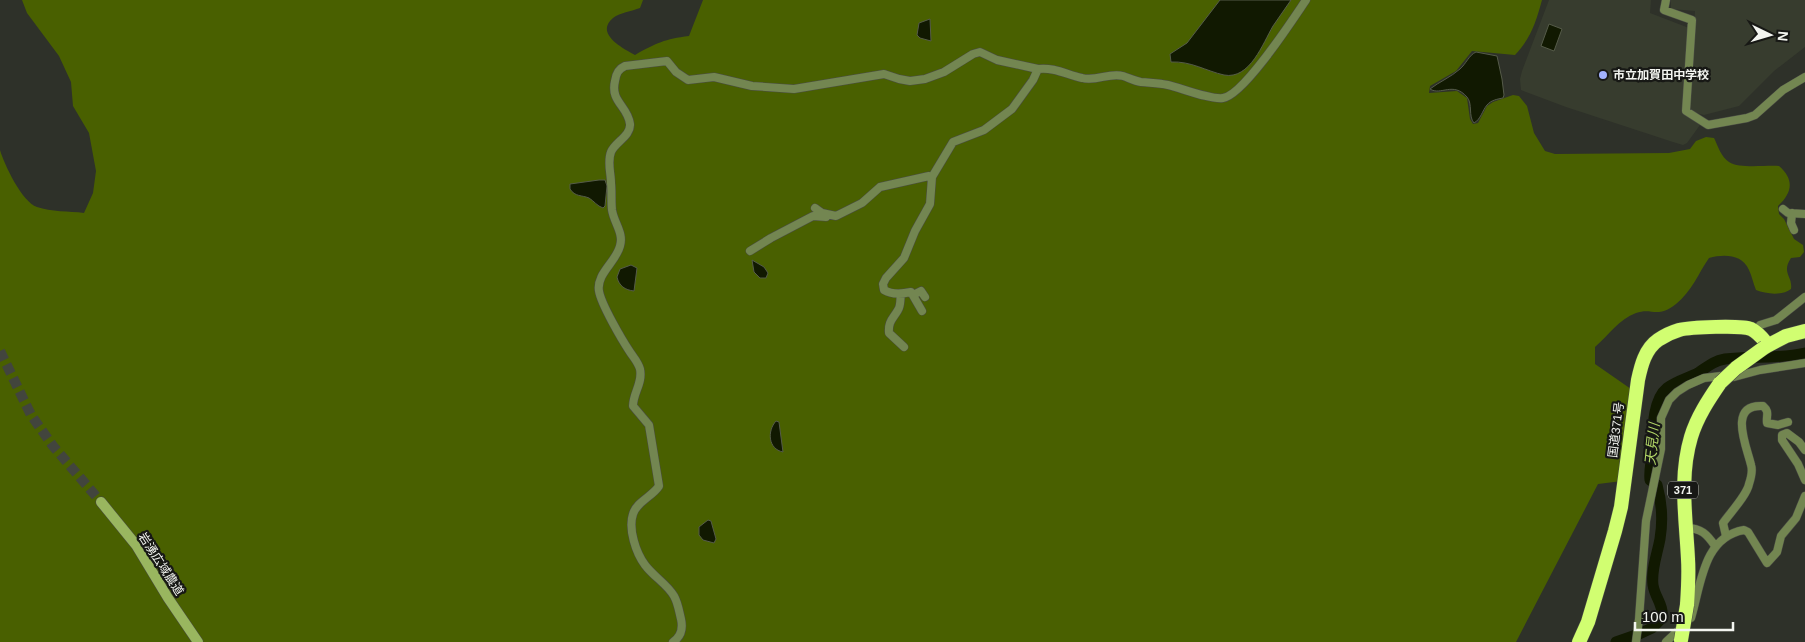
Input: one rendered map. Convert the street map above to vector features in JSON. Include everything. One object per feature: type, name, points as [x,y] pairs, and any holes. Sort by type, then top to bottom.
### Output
[{"type":"highway","name":"国道371号","points":[[1579,642],[1588,622],[1621,507],[1638,380],[1646,355],[1658,340],[1679,330],[1689,328],[1740,327],[1750,328],[1755,332]]},
{"type":"highway","name":"371","points":[[1681,641],[1687,605],[1688,568],[1683,502],[1686,456],[1701,413],[1720,383],[1736,368],[1766,346],[1786,336],[1805,331]]},
{"type":"highway","points":[[1755,332],[1766,346]]},
{"type":"street","points":[[673,642],[682,632],[682,624],[674,595],[645,565],[638,553],[633,533],[632,520],[635,509],[656,491],[659,486],[648,421],[633,406],[640,384],[640,369],[617,329],[599,291],[600,281],[621,246],[621,233],[613,217],[609,165],[611,152],[630,129],[630,124],[628,117],[613,94],[618,71],[625,66],[667,61],[676,72],[688,80],[714,77],[752,86],[794,89],[884,74],[899,80],[925,79],[944,72],[973,54],[980,52],[996,60],[1038,69],[1045,68],[1064,71],[1082,78],[1096,79],[1114,74],[1140,82],[1165,84],[1224,98],[1237,89],[1255,70],[1306,0]]},
{"type":"street","points":[[1666,0],[1664,10],[1686,16],[1692,20],[1686,111],[1708,125],[1755,115],[1783,90],[1805,77]]},
{"type":"street","points":[[980,63],[984,55]]},
{"type":"street","points":[[922,311],[911,292],[902,294],[888,292],[884,290],[882,284],[904,258],[915,231],[930,204],[932,177],[953,142],[984,130],[1017,104],[1038,69]]},
{"type":"street","points":[[1033,80],[1040,85]]},
{"type":"street","points":[[750,251],[813,216],[831,218],[836,216],[862,203],[880,187],[929,176],[932,177]]},
{"type":"street","points":[[815,208],[822,213],[836,216]]},
{"type":"street","points":[[1784,209],[1792,213],[1805,214]]},
{"type":"street","points":[[1792,213],[1791,223],[1794,230]]},
{"type":"street","points":[[1755,332],[1760,325],[1776,320],[1802,297],[1805,290]]},
{"type":"street","points":[[913,295],[921,291],[925,297]]},
{"type":"street","points":[[902,294],[902,304]]},
{"type":"street","points":[[902,294],[899,308],[889,321],[889,332],[904,347]]},
{"type":"street","points":[[1636,641],[1644,542],[1650,498],[1661,449],[1661,418],[1669,400],[1677,392],[1704,378],[1734,377],[1760,370],[1805,363]]},
{"type":"street","points":[[1726,536],[1723,523],[1749,488],[1751,476],[1752,467],[1747,455],[1741,424],[1742,417],[1751,408],[1763,406],[1767,409],[1767,423],[1778,425],[1788,422]]},
{"type":"street","points":[[1805,450],[1787,433],[1782,435],[1782,440],[1798,464],[1805,480]]},
{"type":"street","points":[[1666,642],[1691,618],[1706,563],[1715,546],[1726,536],[1741,530],[1748,532],[1767,563],[1777,552],[1781,536],[1796,518],[1805,496]]},
{"type":"street","name":"岩湧広域農道","points":[[101,502],[136,546],[198,642]]},
{"type":"street","points":[[1686,528],[1703,531],[1715,546]]},
{"type":"shaded area","points":[[1220,0],[1291,0],[1254,59],[1241,72],[1233,75],[1224,75],[1192,65],[1171,62],[1170,54],[1187,43]]},
{"type":"shaded area","name":"市立加賀田中学校","points":[[1549,0],[1651,0],[1650,13],[1689,28],[1682,111],[1700,125],[1687,143],[1683,145],[1673,142],[1566,107],[1521,90],[1520,79],[1522,71]]},
{"type":"shaded area","points":[[1671,0],[1805,0],[1805,47],[1774,71],[1739,106],[1704,115],[1692,112],[1689,104],[1695,11],[1671,9]]},
{"type":"shaded area","points":[[930,19],[931,41],[920,38],[917,35],[919,23]]},
{"type":"shaded area","points":[[1549,24],[1562,29],[1554,51],[1541,46]]},
{"type":"shaded area","points":[[1476,52],[1497,56],[1504,95],[1503,98],[1489,103],[1474,123],[1471,117],[1469,100],[1462,92],[1452,89],[1434,91],[1430,89],[1456,72]]},
{"type":"shaded area","points":[[605,180],[607,186],[605,206],[603,208],[589,198],[574,193],[570,189],[570,184]]},
{"type":"shaded area","points":[[752,260],[764,267],[768,273],[766,278],[760,278],[754,272]]},
{"type":"shaded area","points":[[631,265],[637,268],[634,291],[623,287],[617,277],[620,269]]},
{"type":"shaded area","points":[[776,421],[779,422],[783,452],[774,447],[770,439],[771,430]]},
{"type":"shaded area","points":[[708,520],[711,521],[716,539],[714,543],[703,540],[699,535],[699,527]]},
{"type":"green space","points":[[22,0],[643,0],[640,8],[622,13],[613,18],[608,24],[607,30],[618,45],[635,55],[661,42],[689,36],[703,0],[1542,0],[1532,29],[1515,55],[1472,51],[1456,71],[1430,86],[1429,93],[1457,91],[1467,98],[1470,119],[1473,124],[1478,123],[1487,106],[1493,102],[1513,95],[1519,96],[1527,106],[1534,133],[1545,151],[1555,154],[1669,153],[1690,149],[1696,141],[1706,137],[1714,138],[1722,154],[1729,162],[1746,166],[1779,166],[1784,171],[1790,186],[1787,196],[1778,206],[1779,214],[1784,219],[1794,239],[1803,245],[1804,252],[1800,257],[1791,258],[1788,263],[1787,271],[1791,289],[1779,293],[1764,293],[1756,290],[1749,270],[1737,258],[1721,256],[1709,258],[1691,288],[1676,304],[1664,311],[1646,311],[1630,316],[1619,323],[1595,347],[1595,364],[1631,389],[1622,481],[1598,484],[1516,642],[0,642],[0,150],[5,164],[25,198],[31,204],[42,209],[84,213],[93,193],[96,171],[89,133],[73,106],[71,82],[59,56],[27,13]]},
{"type":"waterway","name":"天見川","points":[[1616,642],[1652,628],[1662,618],[1662,609],[1653,585],[1654,568],[1661,532],[1661,505],[1657,485],[1650,480],[1655,410],[1662,394],[1674,383],[1698,373],[1710,364],[1721,360],[1805,353]]},
{"type":"tunnel","points":[[0,351],[31,415],[53,446],[101,502]]},
{"type":"place","name":"市立加賀田中学校","points":[[1603,75]]}]
